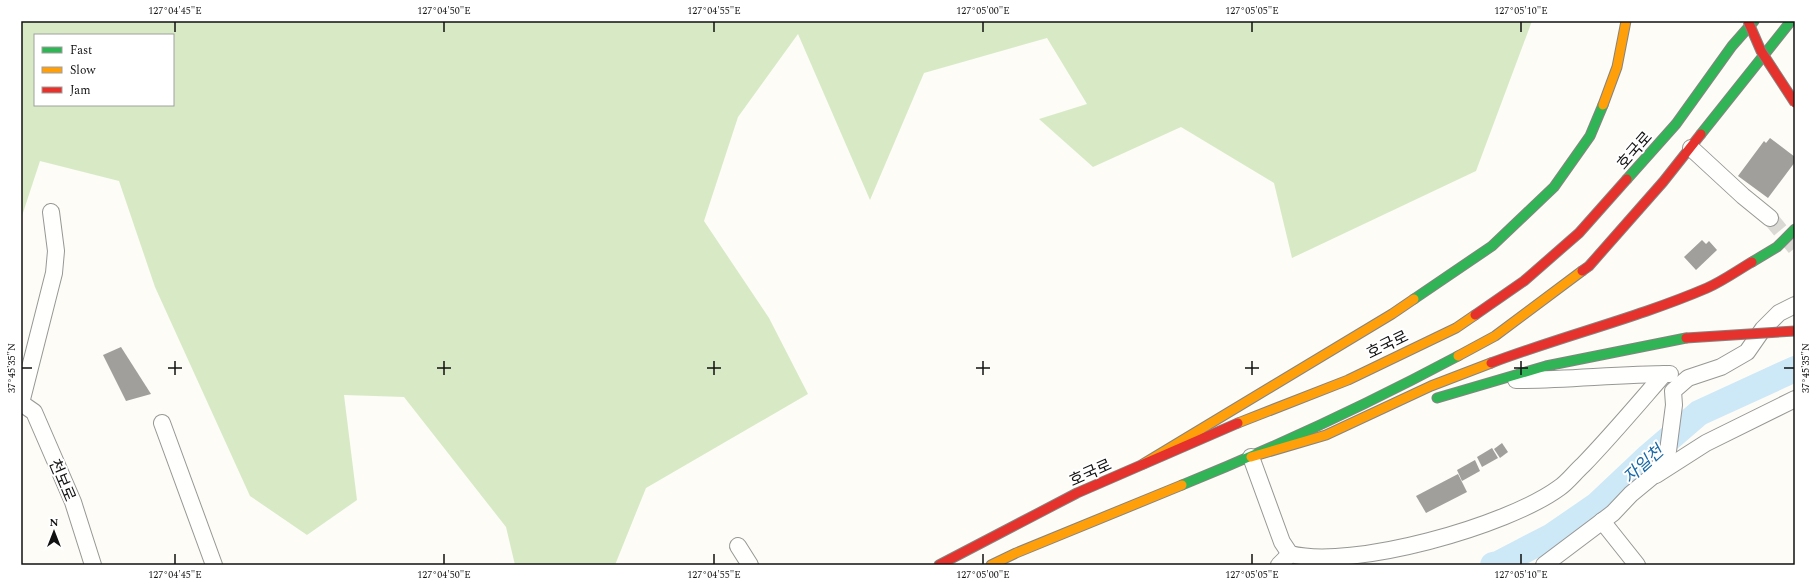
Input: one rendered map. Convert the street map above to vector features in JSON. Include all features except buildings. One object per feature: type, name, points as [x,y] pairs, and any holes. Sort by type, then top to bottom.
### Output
[{"type":"main road","points":[[1144,464],[1392,314],[1492,246],[1554,188],[1590,136],[1607,96],[1617,67],[1626,21]]},
{"type":"main road","points":[[1748,21],[1761,51],[1795,103]]},
{"type":"main road","name":"호국로","points":[[939,565],[1077,493],[1255,416],[1348,380],[1456,328],[1524,282],[1579,233],[1641,166],[1676,124],[1732,46],[1754,21]]},
{"type":"main road","points":[[991,565],[1018,559],[1252,457],[1390,392],[1495,336],[1589,266],[1691,148],[1791,21]]},
{"type":"main road","points":[[1326,435],[1431,386],[1536,346],[1645,312],[1709,287],[1777,247],[1795,229]]},
{"type":"main road","points":[[1428,401],[1546,366],[1686,338],[1753,332],[1795,331]]},
{"type":"main road","points":[[1252,457],[1399,411]]},
{"type":"street","points":[[1691,148],[1743,196],[1770,218]]},
{"type":"street","points":[[21,403],[54,273],[56,252],[51,212]]},
{"type":"street","points":[[1654,475],[1668,451],[1674,405],[1673,391],[1688,378],[1721,367],[1747,352],[1763,329],[1779,314],[1795,305]]},
{"type":"street","points":[[1498,380],[1546,380],[1635,374],[1664,374],[1688,378]]},
{"type":"street","points":[[1252,457],[1282,542],[1284,560],[1351,555],[1398,548],[1472,528],[1526,508],[1560,488],[1596,452],[1664,374]]},
{"type":"street","points":[[1544,565],[1613,513],[1631,494],[1654,475],[1706,443],[1795,399]]},
{"type":"street","name":"천보로","points":[[21,403],[34,412],[73,502],[93,565]]},
{"type":"street","points":[[162,423],[214,565]]},
{"type":"street","points":[[1602,521],[1637,565]]},
{"type":"street","points":[[738,546],[750,565]]},
{"type":"green space","points":[[21,21],[1532,21],[1476,171],[1292,258],[1274,183],[1181,127],[1093,167],[1039,119],[1087,104],[1047,38],[924,73],[870,200],[798,34],[738,117],[704,221],[769,318],[808,394],[646,488],[615,565],[515,565],[506,527],[404,397],[344,395],[357,500],[307,535],[250,496],[155,287],[119,181],[40,161],[21,219]]},
{"type":"waterway","name":"자일천","points":[[1493,565],[1498,564],[1552,536],[1597,505],[1649,456],[1699,413],[1795,369]]},
{"type":"tunnel","points":[[1770,218],[1795,248]]},
{"type":"traffic: fast","points":[[1627,179],[1676,124],[1732,46],[1754,21]]},
{"type":"traffic: fast","points":[[1701,134],[1791,21]]},
{"type":"traffic: fast","points":[[1414,299],[1492,246],[1554,187],[1590,136],[1603,105]]},
{"type":"traffic: fast","points":[[1752,262],[1777,247],[1795,229]]},
{"type":"traffic: fast","points":[[1437,398],[1546,366],[1686,338]]},
{"type":"traffic: fast","points":[[1182,485],[1252,456],[1322,424],[1458,356]]},
{"type":"traffic: slow","points":[[1603,105],[1617,67],[1626,21]]},
{"type":"traffic: slow","points":[[1458,356],[1495,336],[1582,271]]},
{"type":"traffic: slow","points":[[1143,464],[1392,314],[1414,299]]},
{"type":"traffic: slow","points":[[1238,423],[1348,380],[1456,328],[1475,315]]},
{"type":"traffic: slow","points":[[1251,457],[1326,435],[1431,386],[1491,363]]},
{"type":"traffic: slow","points":[[991,565],[1016,553],[1182,485]]},
{"type":"traffic: jam","points":[[1748,21],[1761,51],[1795,103]]},
{"type":"traffic: jam","points":[[1582,271],[1589,266],[1663,182],[1701,134]]},
{"type":"traffic: jam","points":[[1475,315],[1524,281],[1579,233],[1627,179]]},
{"type":"traffic: jam","points":[[1491,363],[1681,299],[1725,279],[1752,262]]},
{"type":"traffic: jam","points":[[1686,338],[1795,331]]},
{"type":"traffic: jam","points":[[939,565],[1077,493],[1238,423]]}]
